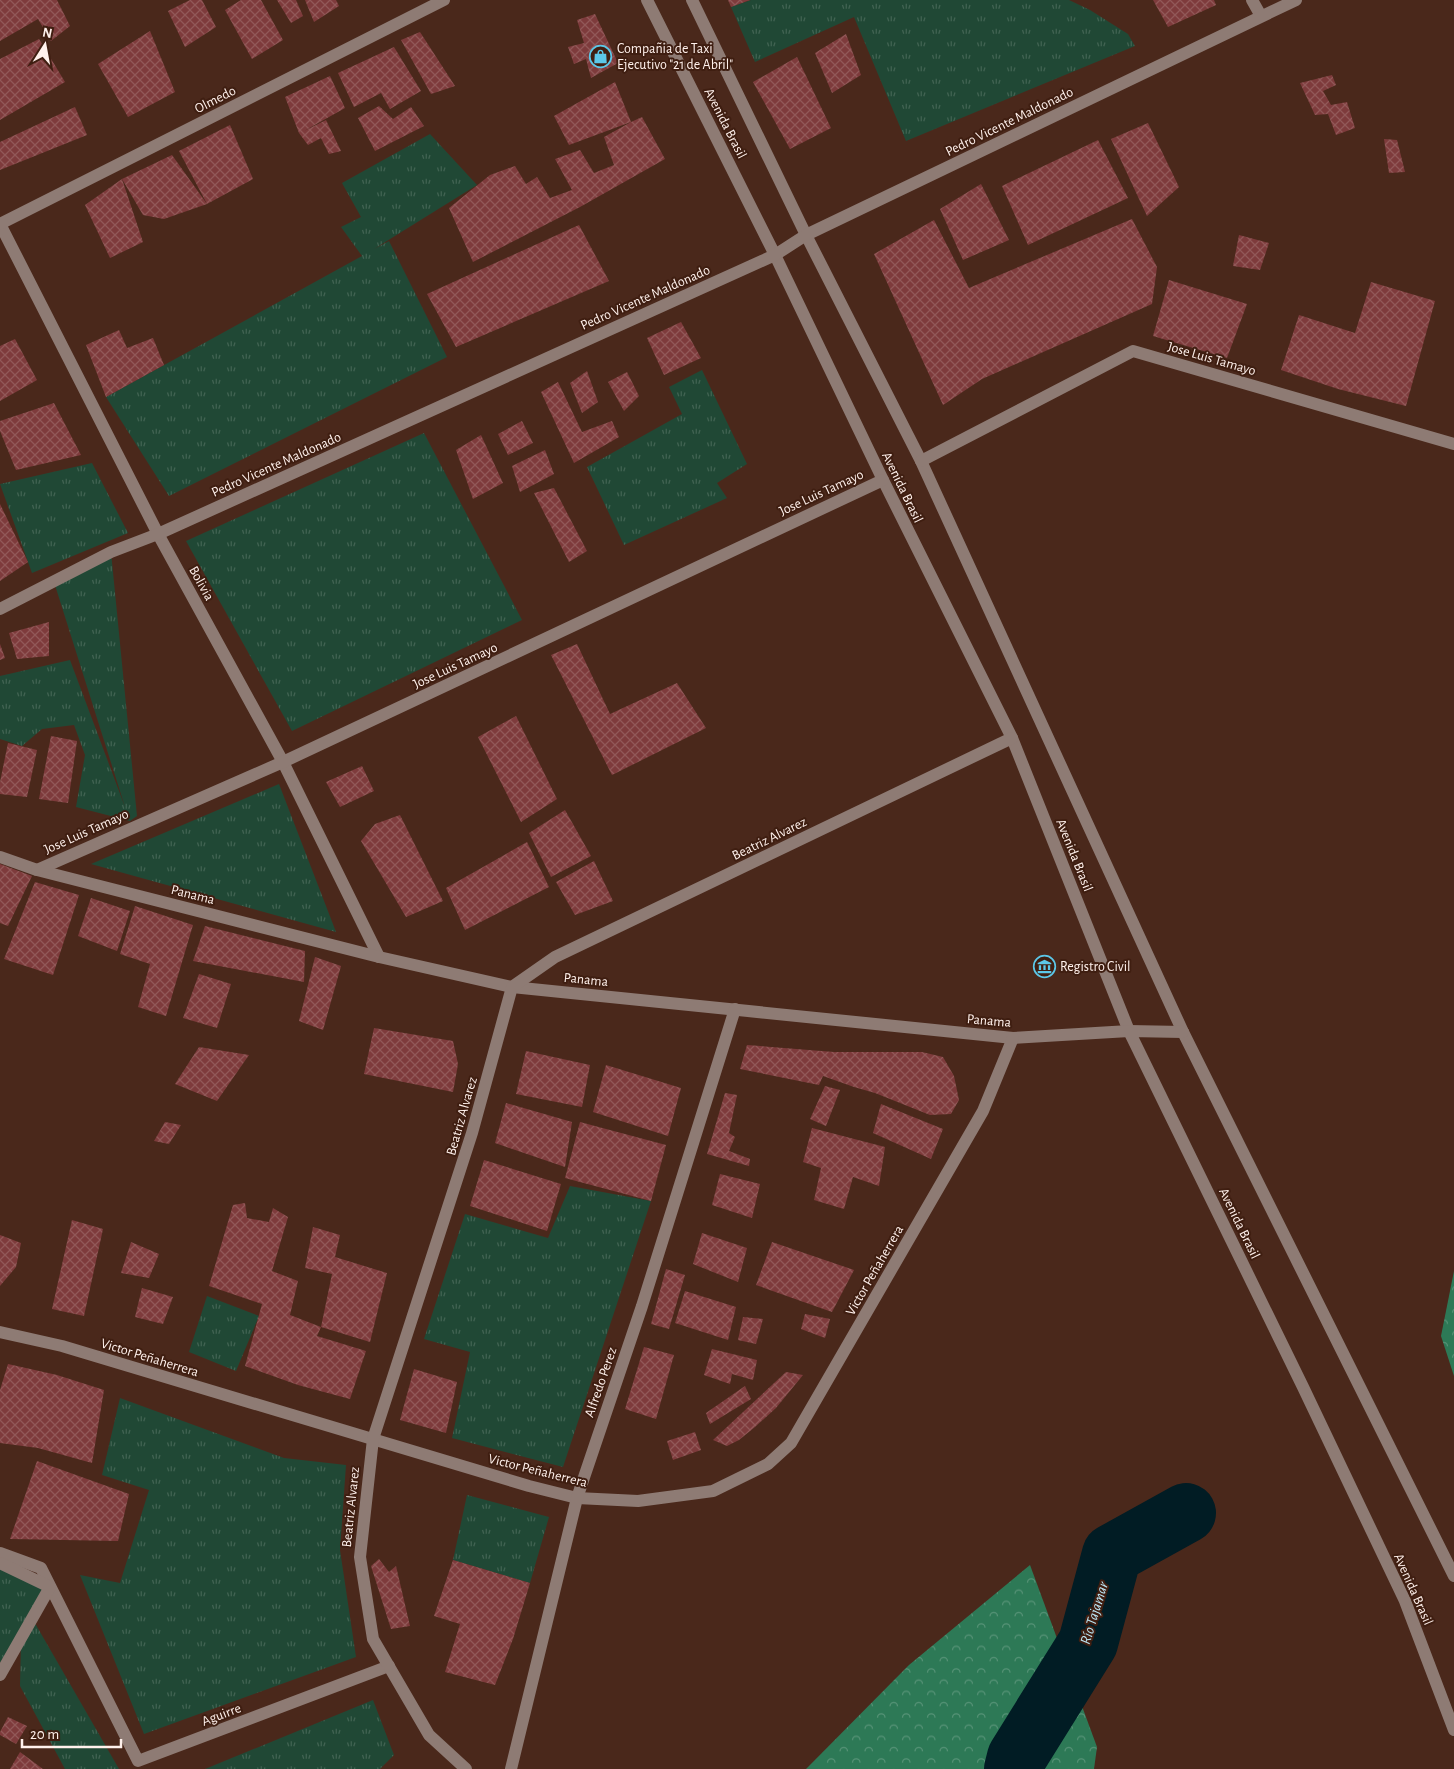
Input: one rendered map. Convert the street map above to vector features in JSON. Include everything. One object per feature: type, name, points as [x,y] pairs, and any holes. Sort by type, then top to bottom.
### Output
[{"type":"street","name":"Olmedo","points":[[0,224],[444,0]]},
{"type":"street","name":"Avenida Brasil","points":[[647,0],[775,255],[882,480],[1012,738],[1129,1031],[1405,1601],[1454,1730]]},
{"type":"street","name":"Avenida Brasil","points":[[692,0],[806,235],[921,461],[1183,1032],[1454,1576]]},
{"type":"street","points":[[1252,0],[1261,16]]},
{"type":"street","name":"Pedro Vicente Maldonado","points":[[0,609],[111,552],[158,534],[775,255],[806,235],[1296,0]]},
{"type":"street","name":"Bolivia","points":[[0,224],[158,534],[283,762],[380,956]]},
{"type":"street","name":"Jose Luis Tamayo","points":[[921,461],[1133,351],[1454,444]]},
{"type":"street","name":"Jose Luis Tamayo","points":[[37,870],[283,762],[882,480]]},
{"type":"street","name":"Beatriz Alvarez","points":[[466,1769],[429,1735],[373,1639],[360,1557],[373,1439],[472,1133],[512,987],[555,956],[1012,738]]},
{"type":"street","name":"Panama","points":[[0,858],[37,870],[512,987],[1013,1038],[1129,1031],[1183,1032]]},
{"type":"street","name":"Alfredo Perez","points":[[511,1769],[576,1498],[642,1306],[735,1009]]},
{"type":"street","name":"Victor Peñaherrera","points":[[0,1332],[62,1346],[576,1498],[638,1501],[713,1490],[768,1464],[791,1442],[983,1111],[1013,1038]]},
{"type":"street","name":"Aguirre","points":[[0,1553],[40,1568],[138,1761],[389,1666]]},
{"type":"street","points":[[0,1563],[50,1587],[0,1675]]},
{"type":"green space","points":[[751,0],[1069,0],[1090,10],[1128,34],[1135,46],[906,141],[854,17],[755,62],[731,7]]},
{"type":"green space","points":[[430,134],[477,185],[374,249],[389,241],[447,357],[169,496],[106,397],[362,256],[341,227],[361,217],[342,183]]},
{"type":"green space","points":[[702,370],[747,464],[717,483],[727,498],[624,545],[587,467],[682,414],[669,387]]},
{"type":"green space","points":[[424,433],[522,620],[292,731],[186,541]]},
{"type":"green space","points":[[92,463],[128,533],[32,573],[0,484]]},
{"type":"green space","points":[[111,552],[137,816],[130,821],[76,807],[85,755],[74,725],[42,729],[22,746],[0,739],[0,676],[70,660],[125,807],[54,582]]},
{"type":"green space","points":[[279,784],[336,932],[91,864]]},
{"type":"green space","points":[[570,1186],[651,1201],[563,1467],[452,1438],[470,1352],[424,1339],[465,1214],[548,1238]]},
{"type":"green space","points":[[1454,1271],[1454,1376],[1441,1336]]},
{"type":"green space","points":[[207,1296],[259,1316],[236,1371],[189,1352]]},
{"type":"green space","points":[[120,1398],[284,1458],[346,1465],[340,1550],[356,1657],[144,1734],[80,1575],[120,1583],[149,1490],[102,1475]]},
{"type":"green space","points":[[467,1495],[549,1517],[530,1583],[453,1560]]},
{"type":"green space","points":[[1030,1565],[1097,1747],[1094,1769],[806,1769],[909,1665]]},
{"type":"green space","points":[[0,1569],[50,1587],[0,1663]]},
{"type":"green space","points":[[32,1618],[119,1769],[65,1769],[20,1686],[21,1639]]},
{"type":"green space","points":[[373,1700],[394,1755],[380,1769],[205,1769]]},
{"type":"building","points":[[0,0],[57,0],[70,26],[51,41],[38,19],[0,41]]},
{"type":"building","points":[[190,0],[202,0],[216,27],[185,47],[168,11]]},
{"type":"building","points":[[241,0],[261,0],[283,40],[252,59],[225,10]]},
{"type":"building","points":[[277,0],[296,0],[303,16],[291,23]]},
{"type":"building","points":[[305,0],[336,0],[339,6],[314,22]]},
{"type":"building","points":[[728,0],[750,0],[731,7]]},
{"type":"building","points":[[1153,0],[1214,0],[1216,5],[1168,27]]},
{"type":"building","points":[[595,14],[618,63],[591,78],[586,59],[574,64],[568,47],[584,43],[577,20]]},
{"type":"building","points":[[150,31],[175,92],[128,117],[98,64]]},
{"type":"building","points":[[420,32],[455,86],[431,94],[401,40]]},
{"type":"building","points":[[846,34],[861,75],[832,93],[815,53]]},
{"type":"building","points":[[39,39],[65,82],[0,120],[0,59]]},
{"type":"building","points":[[394,47],[421,91],[390,109],[381,93],[354,107],[338,73]]},
{"type":"building","points":[[797,57],[831,128],[790,149],[753,82]]},
{"type":"building","points":[[1332,75],[1336,85],[1323,91],[1331,105],[1347,102],[1355,128],[1336,135],[1328,114],[1315,115],[1300,83]]},
{"type":"building","points":[[330,76],[345,108],[304,131],[326,120],[341,151],[329,154],[321,138],[308,145],[299,133],[285,97]]},
{"type":"building","points":[[615,82],[631,122],[569,145],[554,116]]},
{"type":"building","points":[[379,106],[393,119],[411,107],[424,126],[375,151],[358,118]]},
{"type":"building","points":[[75,107],[87,135],[0,170],[0,142]]},
{"type":"building","points":[[642,117],[665,159],[580,207],[473,262],[449,208],[490,175],[515,166],[526,184],[537,177],[550,198],[572,190],[555,159],[580,150],[594,173],[614,165],[604,137]]},
{"type":"building","points":[[1148,123],[1179,187],[1147,216],[1111,139]]},
{"type":"building","points":[[230,125],[253,179],[207,204],[179,151]]},
{"type":"building","points":[[1384,139],[1397,140],[1405,172],[1389,173]]},
{"type":"building","points":[[1098,140],[1128,198],[1028,245],[1002,186]]},
{"type":"building","points":[[172,155],[207,204],[164,219],[143,215],[122,179]]},
{"type":"building","points":[[122,179],[143,242],[110,258],[85,205]]},
{"type":"building","points":[[981,184],[1009,240],[963,260],[940,209]]},
{"type":"building","points":[[1132,219],[1157,267],[1152,304],[982,379],[943,405],[874,254],[934,220],[969,288]]},
{"type":"building","points":[[579,225],[609,281],[456,347],[427,294]]},
{"type":"building","points":[[1239,235],[1269,243],[1260,270],[1233,266]]},
{"type":"building","points":[[1169,280],[1247,304],[1227,358],[1153,336]]},
{"type":"building","points":[[1371,282],[1435,301],[1406,406],[1338,389],[1281,370],[1299,315],[1355,333]]},
{"type":"building","points":[[681,322],[701,358],[664,375],[647,338]]},
{"type":"building","points":[[119,330],[127,348],[153,338],[164,365],[106,397],[86,345]]},
{"type":"building","points":[[15,339],[37,380],[0,401],[0,346]]},
{"type":"building","points":[[587,371],[598,402],[582,413],[570,383]]},
{"type":"building","points":[[627,372],[639,396],[624,411],[608,382]]},
{"type":"building","points":[[558,382],[582,432],[612,421],[619,437],[574,463],[541,392]]},
{"type":"building","points":[[54,403],[81,455],[16,470],[0,431],[0,421]]},
{"type":"building","points":[[522,421],[533,443],[508,455],[498,434]]},
{"type":"building","points":[[481,435],[503,483],[473,499],[456,450]]},
{"type":"building","points":[[545,450],[554,474],[520,492],[512,466]]},
{"type":"building","points":[[554,488],[587,551],[569,562],[534,493]]},
{"type":"building","points":[[0,504],[28,562],[0,581]]},
{"type":"building","points":[[49,622],[49,656],[17,659],[9,633]]},
{"type":"building","points":[[0,644],[5,658],[0,660]]},
{"type":"building","points":[[577,644],[610,714],[677,683],[706,728],[612,775],[551,655]]},
{"type":"building","points":[[516,716],[557,799],[521,822],[478,737]]},
{"type":"building","points":[[51,736],[77,741],[68,803],[39,799]]},
{"type":"building","points":[[8,743],[37,750],[27,797],[0,794],[0,782]]},
{"type":"building","points":[[362,766],[374,791],[340,807],[326,782]]},
{"type":"building","points":[[565,810],[591,856],[551,877],[529,833]]},
{"type":"building","points":[[400,815],[443,901],[406,917],[361,841],[375,824]]},
{"type":"building","points":[[527,842],[549,887],[465,930],[446,888]]},
{"type":"building","points":[[594,861],[613,901],[575,915],[556,882]]},
{"type":"building","points":[[0,864],[32,876],[8,926],[0,923]]},
{"type":"building","points":[[35,882],[79,895],[53,975],[4,959]]},
{"type":"building","points":[[91,898],[130,911],[117,951],[78,936]]},
{"type":"building","points":[[135,906],[193,925],[166,1016],[138,1007],[150,964],[120,954]]},
{"type":"building","points":[[205,926],[305,951],[304,982],[193,961]]},
{"type":"building","points":[[315,957],[341,966],[323,1030],[299,1021]]},
{"type":"building","points":[[199,974],[231,984],[217,1028],[183,1018]]},
{"type":"building","points":[[374,1028],[453,1041],[458,1064],[453,1092],[364,1074]]},
{"type":"building","points":[[747,1045],[834,1052],[922,1052],[943,1057],[954,1076],[959,1100],[951,1114],[930,1115],[875,1093],[823,1076],[819,1085],[740,1069]]},
{"type":"building","points":[[199,1047],[249,1055],[217,1101],[175,1084]]},
{"type":"building","points":[[526,1051],[590,1065],[582,1107],[516,1094]]},
{"type":"building","points":[[606,1065],[681,1088],[668,1136],[593,1112]]},
{"type":"building","points":[[825,1086],[840,1090],[826,1126],[810,1119]]},
{"type":"building","points":[[725,1093],[737,1095],[729,1133],[735,1137],[729,1151],[750,1159],[749,1166],[707,1154]]},
{"type":"building","points":[[506,1103],[572,1122],[565,1167],[495,1143]]},
{"type":"building","points":[[881,1104],[943,1129],[931,1159],[873,1133]]},
{"type":"building","points":[[165,1122],[181,1125],[169,1144],[154,1141]]},
{"type":"building","points":[[580,1122],[666,1145],[651,1201],[565,1178]]},
{"type":"building","points":[[812,1128],[885,1147],[879,1186],[853,1177],[844,1209],[814,1200],[821,1168],[803,1162]]},
{"type":"building","points":[[484,1160],[561,1184],[547,1231],[470,1206]]},
{"type":"building","points":[[720,1174],[760,1184],[752,1218],[712,1205]]},
{"type":"building","points":[[245,1203],[247,1218],[269,1222],[273,1208],[288,1217],[272,1271],[298,1281],[290,1315],[321,1327],[317,1336],[366,1351],[350,1399],[298,1385],[245,1366],[262,1304],[209,1286],[233,1205]]},
{"type":"building","points":[[72,1220],[103,1229],[84,1316],[52,1309]]},
{"type":"building","points":[[313,1227],[340,1235],[335,1257],[387,1273],[370,1342],[321,1327],[332,1274],[305,1268]]},
{"type":"building","points":[[702,1233],[747,1248],[738,1282],[693,1264]]},
{"type":"building","points":[[0,1235],[21,1243],[16,1267],[0,1286]]},
{"type":"building","points":[[131,1242],[159,1254],[149,1278],[121,1273]]},
{"type":"building","points":[[772,1242],[854,1270],[832,1312],[756,1285]]},
{"type":"building","points":[[666,1269],[685,1275],[669,1329],[651,1324]]},
{"type":"building","points":[[142,1288],[173,1297],[163,1324],[135,1317]]},
{"type":"building","points":[[685,1291],[736,1307],[728,1340],[675,1323]]},
{"type":"building","points":[[805,1314],[830,1319],[825,1338],[801,1329]]},
{"type":"building","points":[[743,1317],[763,1319],[756,1344],[738,1340]]},
{"type":"building","points":[[644,1347],[674,1355],[656,1419],[625,1409]]},
{"type":"building","points":[[712,1349],[757,1360],[753,1380],[732,1374],[730,1384],[704,1375]]},
{"type":"building","points":[[8,1364],[57,1375],[104,1390],[92,1463],[38,1448],[0,1443],[0,1390]]},
{"type":"building","points":[[414,1369],[457,1382],[446,1433],[400,1420]]},
{"type":"building","points":[[786,1372],[803,1375],[776,1408],[739,1440],[727,1446],[713,1440]]},
{"type":"building","points":[[745,1386],[751,1399],[710,1424],[706,1413]]},
{"type":"building","points":[[695,1432],[701,1450],[673,1460],[667,1441]]},
{"type":"building","points":[[37,1461],[129,1494],[118,1541],[10,1539]]},
{"type":"building","points":[[379,1559],[389,1572],[396,1566],[410,1626],[391,1629],[371,1566]]},
{"type":"building","points":[[453,1560],[530,1583],[513,1639],[495,1685],[445,1672],[460,1624],[434,1616]]},
{"type":"building","points":[[8,1717],[27,1726],[16,1744],[0,1735]]},
{"type":"building","points":[[20,1752],[43,1769],[10,1769]]},
{"type":"waterway","name":"Río Tajamar","points":[[1014,1769],[1017,1757],[1088,1643],[1112,1554],[1186,1513]]},
{"type":"place","name":"Compañia de Taxi Ejecutivo \"21 de Abril\"","points":[[601,56]]},
{"type":"place","name":"Registro Civil","points":[[1044,966]]}]
